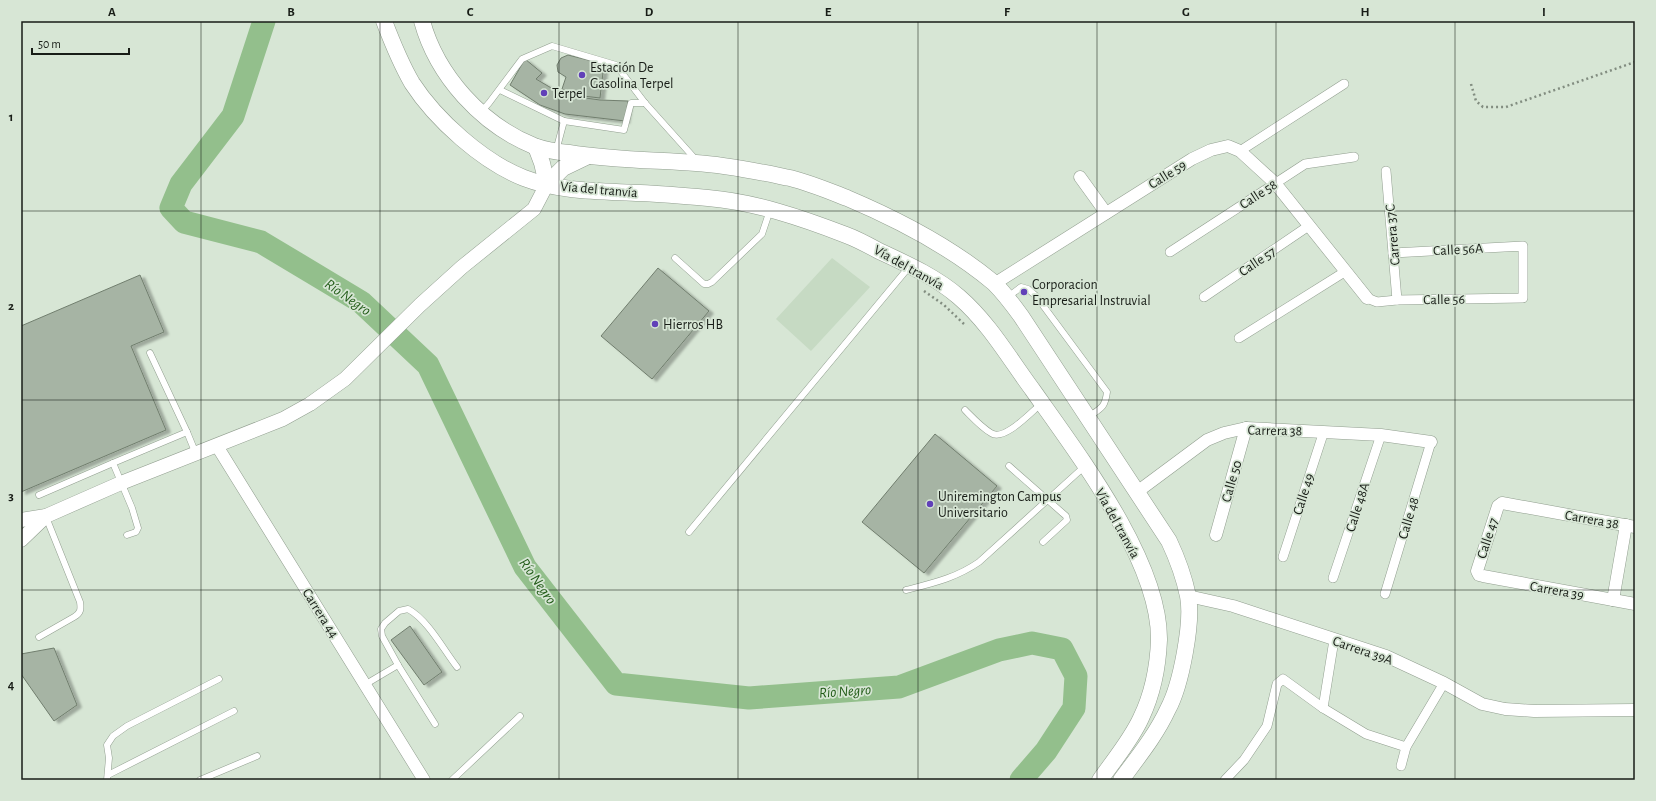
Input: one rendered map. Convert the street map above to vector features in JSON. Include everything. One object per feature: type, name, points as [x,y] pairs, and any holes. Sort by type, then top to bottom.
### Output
[{"type":"main road","name":"Vía del tranvía","points":[[384,21],[398,56],[413,85],[450,128],[475,150],[500,166],[524,178],[547,184],[593,191],[712,198],[770,210],[801,219],[850,236],[910,266],[956,295],[980,317],[1042,403],[1111,506],[1133,548],[1147,582],[1158,619],[1157,662],[1148,698],[1140,720],[1100,780]]},
{"type":"main road","points":[[422,21],[435,54],[450,79],[470,102],[508,132],[536,147],[588,156],[699,163],[793,179],[852,200],[913,229],[947,249],[994,284],[1007,298],[1021,316],[1169,541],[1177,559],[1188,596],[1189,611],[1187,630],[1176,689],[1169,708],[1142,752],[1120,780]]},
{"type":"main road","points":[[536,147],[547,184]]},
{"type":"main road","points":[[547,184],[563,168],[588,156]]},
{"type":"street","points":[[1344,84],[1240,151],[1275,183],[1367,298]]},
{"type":"street","name":"Calle 59","points":[[994,284],[1192,159],[1211,150],[1228,146],[1240,151]]},
{"type":"street","name":"Calle 58","points":[[1170,252],[1305,164],[1354,157]]},
{"type":"street","name":"Carrera 37C","points":[[1386,171],[1397,300]]},
{"type":"street","points":[[1080,177],[1106,213]]},
{"type":"street","points":[[21,520],[46,516],[121,483],[283,419],[310,404],[345,379],[420,305],[462,267],[534,209],[547,184]]},
{"type":"street","name":"Calle 57","points":[[1204,297],[1310,225]]},
{"type":"street","name":"Calle 56A","points":[[1393,253],[1523,246],[1522,298]]},
{"type":"street","points":[[1239,338],[1346,270]]},
{"type":"street","name":"Calle 56","points":[[1367,298],[1378,302],[1397,300],[1522,298]]},
{"type":"street","name":"Carrera 38","points":[[1137,492],[1207,440],[1224,433],[1246,428],[1381,435],[1431,442]]},
{"type":"street","name":"Calle 50","points":[[1216,535],[1246,428]]},
{"type":"street","name":"Calle 49","points":[[1283,557],[1324,432]]},
{"type":"street","name":"Calle 48A","points":[[1333,578],[1381,435]]},
{"type":"street","name":"Calle 48","points":[[1385,594],[1431,442]]},
{"type":"street","name":"Carrera 44","points":[[217,446],[366,684],[424,780]]},
{"type":"street","name":"Carrera 38","points":[[1502,503],[1630,526]]},
{"type":"street","name":"Calle 47","points":[[1479,575],[1477,571],[1498,506],[1502,503]]},
{"type":"street","points":[[21,540],[46,516]]},
{"type":"street","points":[[1613,600],[1630,526]]},
{"type":"street","name":"Carrera 39","points":[[1479,575],[1635,604]]},
{"type":"street","name":"Carrera 39A","points":[[1188,596],[1233,606],[1386,656],[1444,683],[1482,704],[1505,709],[1534,711],[1635,710]]},
{"type":"street","points":[[1323,708],[1334,640]]},
{"type":"street","points":[[1225,780],[1244,760],[1267,726],[1277,684],[1283,679],[1292,684],[1323,708],[1366,734],[1406,747]]},
{"type":"street","points":[[1401,766],[1406,747],[1444,683]]},
{"type":"lane","points":[[481,112],[500,90],[522,59],[552,46],[616,65],[645,103],[699,163]]},
{"type":"lane","points":[[500,90],[564,121],[624,130],[631,103],[645,103]]},
{"type":"lane","points":[[556,151],[564,121]]},
{"type":"lane","points":[[675,258],[704,284],[712,282],[762,234],[770,210]]},
{"type":"lane","points":[[689,532],[910,266]]},
{"type":"lane","points":[[1007,298],[1021,287],[1028,289],[1036,296],[1106,392],[1106,402],[1101,408],[1088,417]]},
{"type":"lane","points":[[150,353],[196,454]]},
{"type":"lane","points":[[965,410],[991,434],[997,436],[1005,434],[1042,403]]},
{"type":"lane","points":[[39,495],[187,432]]},
{"type":"lane","points":[[112,463],[138,528],[136,532],[127,535]]},
{"type":"lane","points":[[1009,466],[1066,516],[1067,520],[1043,542]]},
{"type":"lane","points":[[906,590],[955,577],[967,571],[1049,500],[1085,466]]},
{"type":"lane","points":[[39,638],[74,618],[81,610],[80,602],[46,516]]},
{"type":"lane","points":[[434,724],[398,665],[382,636],[381,629],[385,623],[399,611],[408,609],[417,614],[425,623],[457,667]]},
{"type":"lane","points":[[366,684],[398,665]]},
{"type":"lane","points":[[108,778],[109,758],[107,745],[113,736],[127,726],[219,679]]},
{"type":"lane","points":[[108,778],[234,711]]},
{"type":"lane","points":[[452,780],[520,716]]},
{"type":"lane","points":[[200,780],[257,756]]},
{"type":"path","points":[[1471,84],[1476,100],[1483,107],[1506,107],[1635,62]]},
{"type":"path","points":[[920,288],[944,306],[971,330]]},
{"type":"shaded area","points":[[832,258],[870,287],[811,351],[776,319]]},
{"type":"building","name":"Estación De Gasolina Terpel","points":[[568,55],[604,64],[600,98],[575,95],[562,89],[566,77],[558,72],[557,65],[561,58]]},
{"type":"building","name":"Terpel","points":[[525,59],[542,73],[536,79],[553,89],[578,97],[600,100],[628,101],[625,121],[565,114],[540,105],[510,85]]},
{"type":"building","name":"Hierros HB","points":[[658,268],[709,311],[652,379],[601,336]]},
{"type":"building","points":[[140,275],[164,332],[131,346],[166,430],[21,492],[21,326]]},
{"type":"building","name":"Uniremington Campus Universitario","points":[[935,434],[997,486],[924,573],[862,522]]},
{"type":"building","points":[[410,626],[442,672],[424,685],[391,640]]},
{"type":"building","points":[[54,648],[77,705],[54,721],[21,674],[21,654]]},
{"type":"waterway","name":"Río Negro","points":[[264,21],[233,116],[181,184],[171,208],[184,222],[261,242],[361,302],[428,365],[525,567],[616,684],[749,698],[899,687],[999,650],[1032,643],[1062,649],[1076,676],[1074,708],[1046,751],[1021,780]]},
{"type":"place","name":"Estación De Gasolina Terpel","points":[[582,75]]},
{"type":"place","name":"Terpel","points":[[544,93]]},
{"type":"place","name":"Corporacion Empresarial Instruvial","points":[[1024,292]]},
{"type":"place","name":"Hierros HB","points":[[655,324]]},
{"type":"place","name":"Uniremington Campus Universitario","points":[[930,504]]}]
